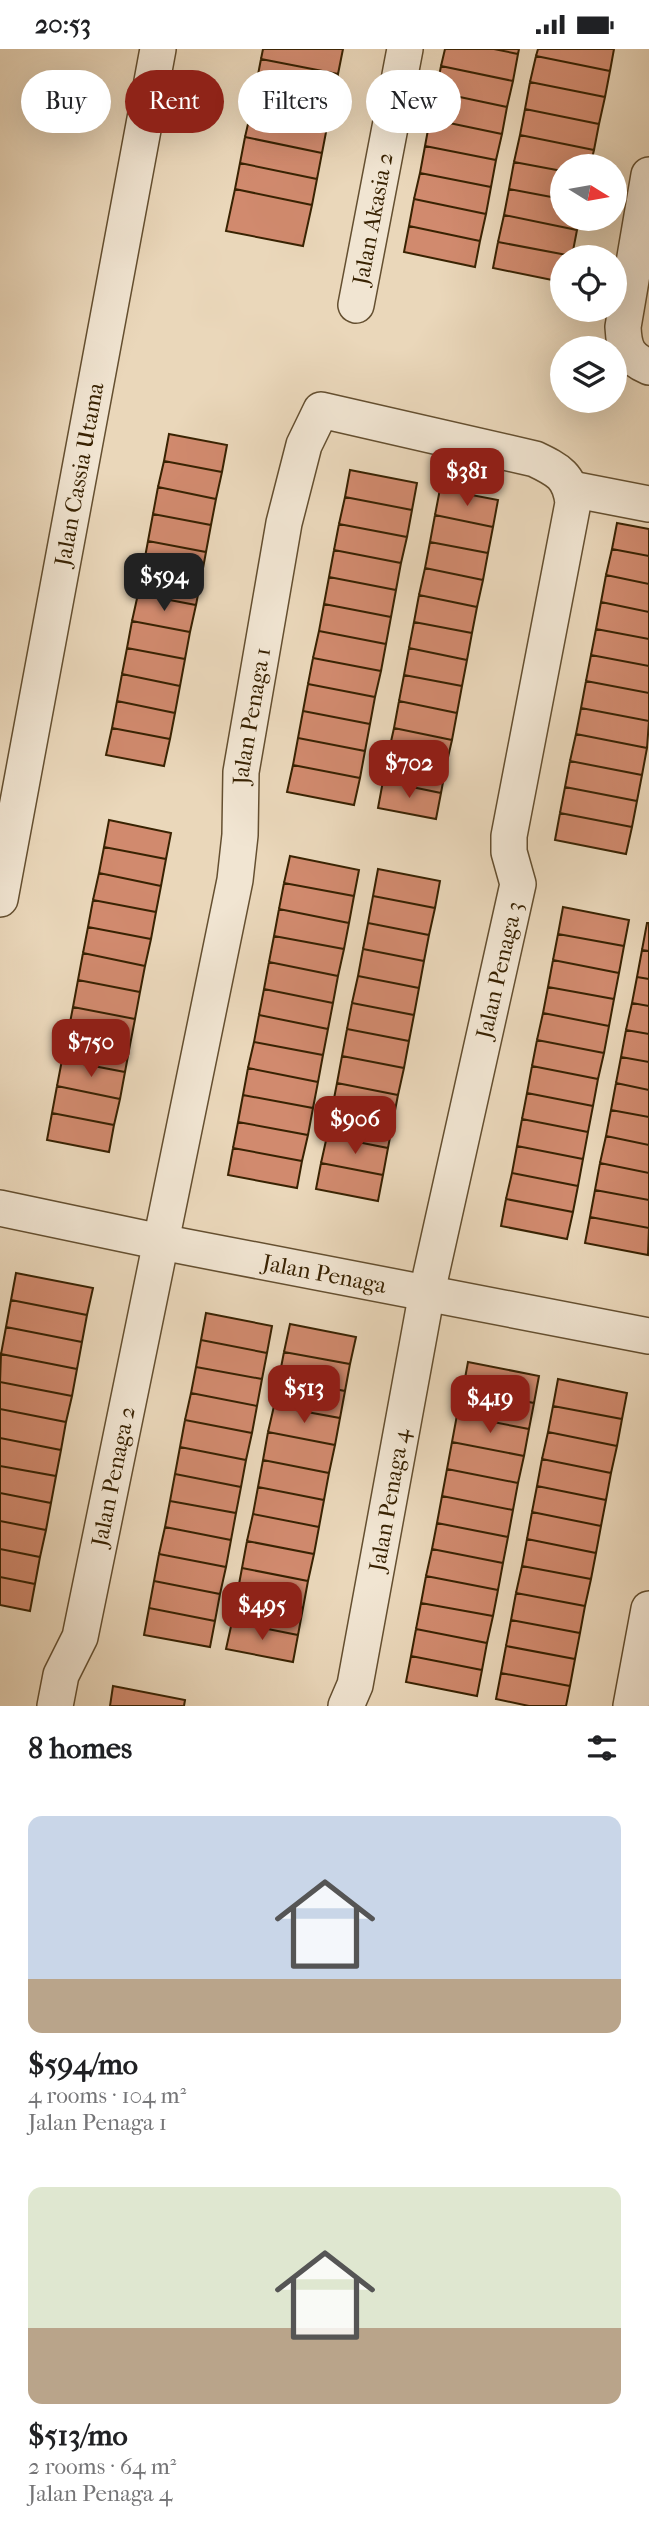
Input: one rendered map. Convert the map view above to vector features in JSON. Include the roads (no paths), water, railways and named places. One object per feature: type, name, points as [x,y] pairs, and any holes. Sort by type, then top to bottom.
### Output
[{"type":"street","name":"Jalan Cassia Utama","points":[[0,899],[158,49]]},
{"type":"street","name":"Jalan Akasia 2","points":[[356,305],[405,49]]},
{"type":"street","points":[[649,175],[623,327],[624,343],[634,360],[649,367]]},
{"type":"street","name":"Jalan Penaga 1","points":[[161,1242],[235,880],[240,835],[241,772],[284,523],[304,445],[320,410],[535,459],[558,470],[571,489]]},
{"type":"street","points":[[571,489],[649,504]]},
{"type":"street","name":"Jalan Penaga 3","points":[[427,1292],[518,884],[509,852],[509,836],[573,503],[571,489]]},
{"type":"street","name":"Jalan Penaga","points":[[0,1208],[161,1242],[649,1336]]},
{"type":"street","name":"Jalan Penaga 2","points":[[55,1706],[61,1675],[80,1637],[161,1242]]},
{"type":"street","name":"Jalan Penaga 4","points":[[346,1706],[355,1685],[427,1292]]},
{"type":"street","points":[[631,1706],[649,1609]]}]
